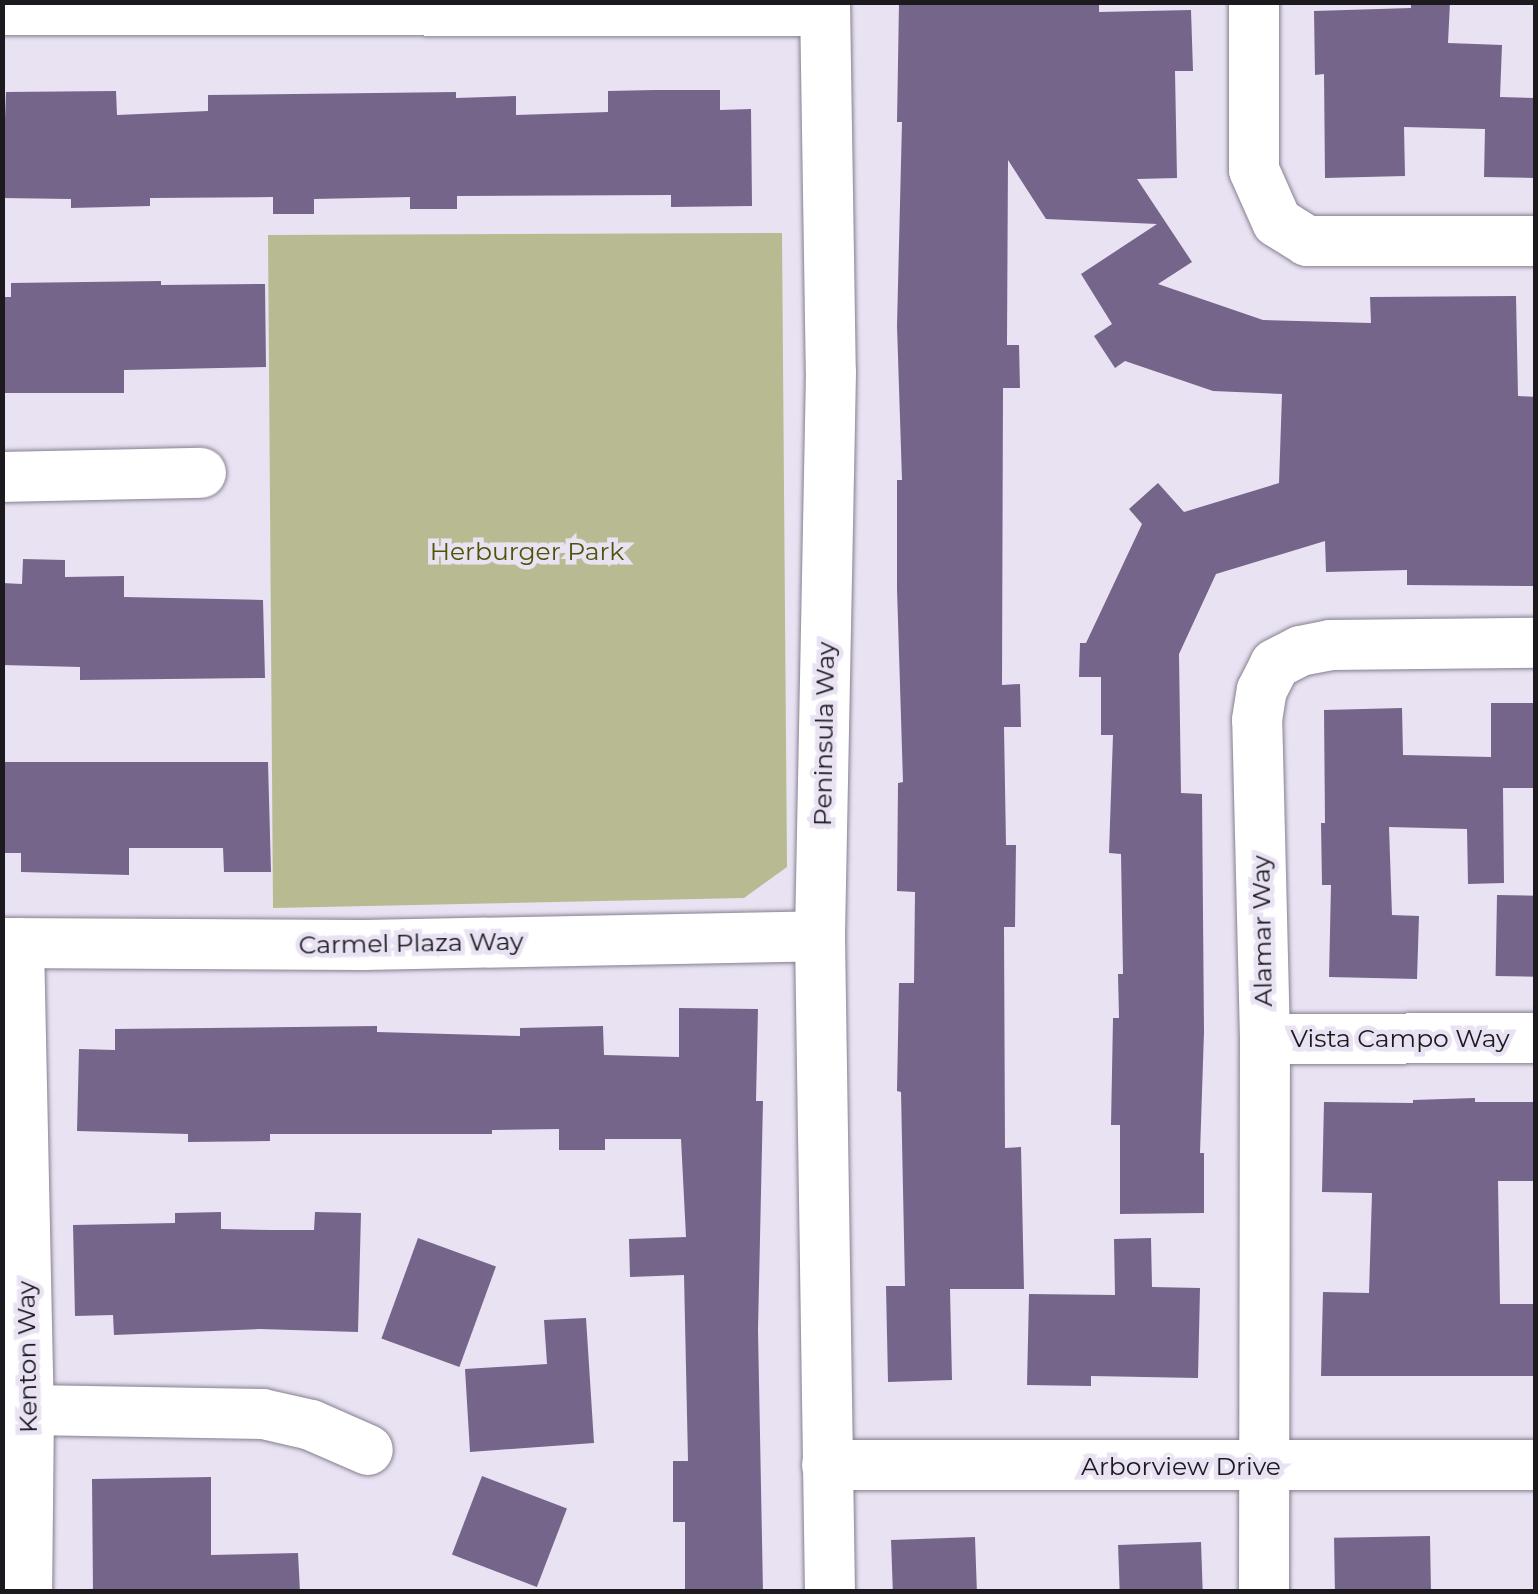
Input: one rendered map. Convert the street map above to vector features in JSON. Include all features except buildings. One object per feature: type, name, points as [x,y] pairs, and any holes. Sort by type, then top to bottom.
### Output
[{"type":"street","points":[[1254,2],[1254,170],[1277,222],[1307,242],[1536,241]]},
{"type":"street","points":[[2,10],[825,7]]},
{"type":"street","name":"Peninsula Way","points":[[825,7],[831,372],[820,936],[830,1592]]},
{"type":"street","points":[[2,477],[201,473]]},
{"type":"street","name":"Alamar Way","points":[[1264,1592],[1265,1038],[1257,720],[1262,690],[1275,664],[1300,651],[1330,645],[1536,643]]},
{"type":"street","name":"Carmel Plaza Way","points":[[11,943],[364,945],[820,936]]},
{"type":"street","name":"Kenton Way","points":[[11,943],[28,1410],[27,1592]]},
{"type":"street","name":"Vista Campo Way","points":[[1265,1038],[1536,1038]]},
{"type":"street","points":[[28,1410],[262,1414],[312,1425],[368,1450]]},
{"type":"street","name":"Arborview Drive","points":[[827,1465],[1536,1465]]},
{"type":"green space","name":"Herburger Park","points":[[782,233],[787,867],[744,898],[273,908],[268,235]]}]
